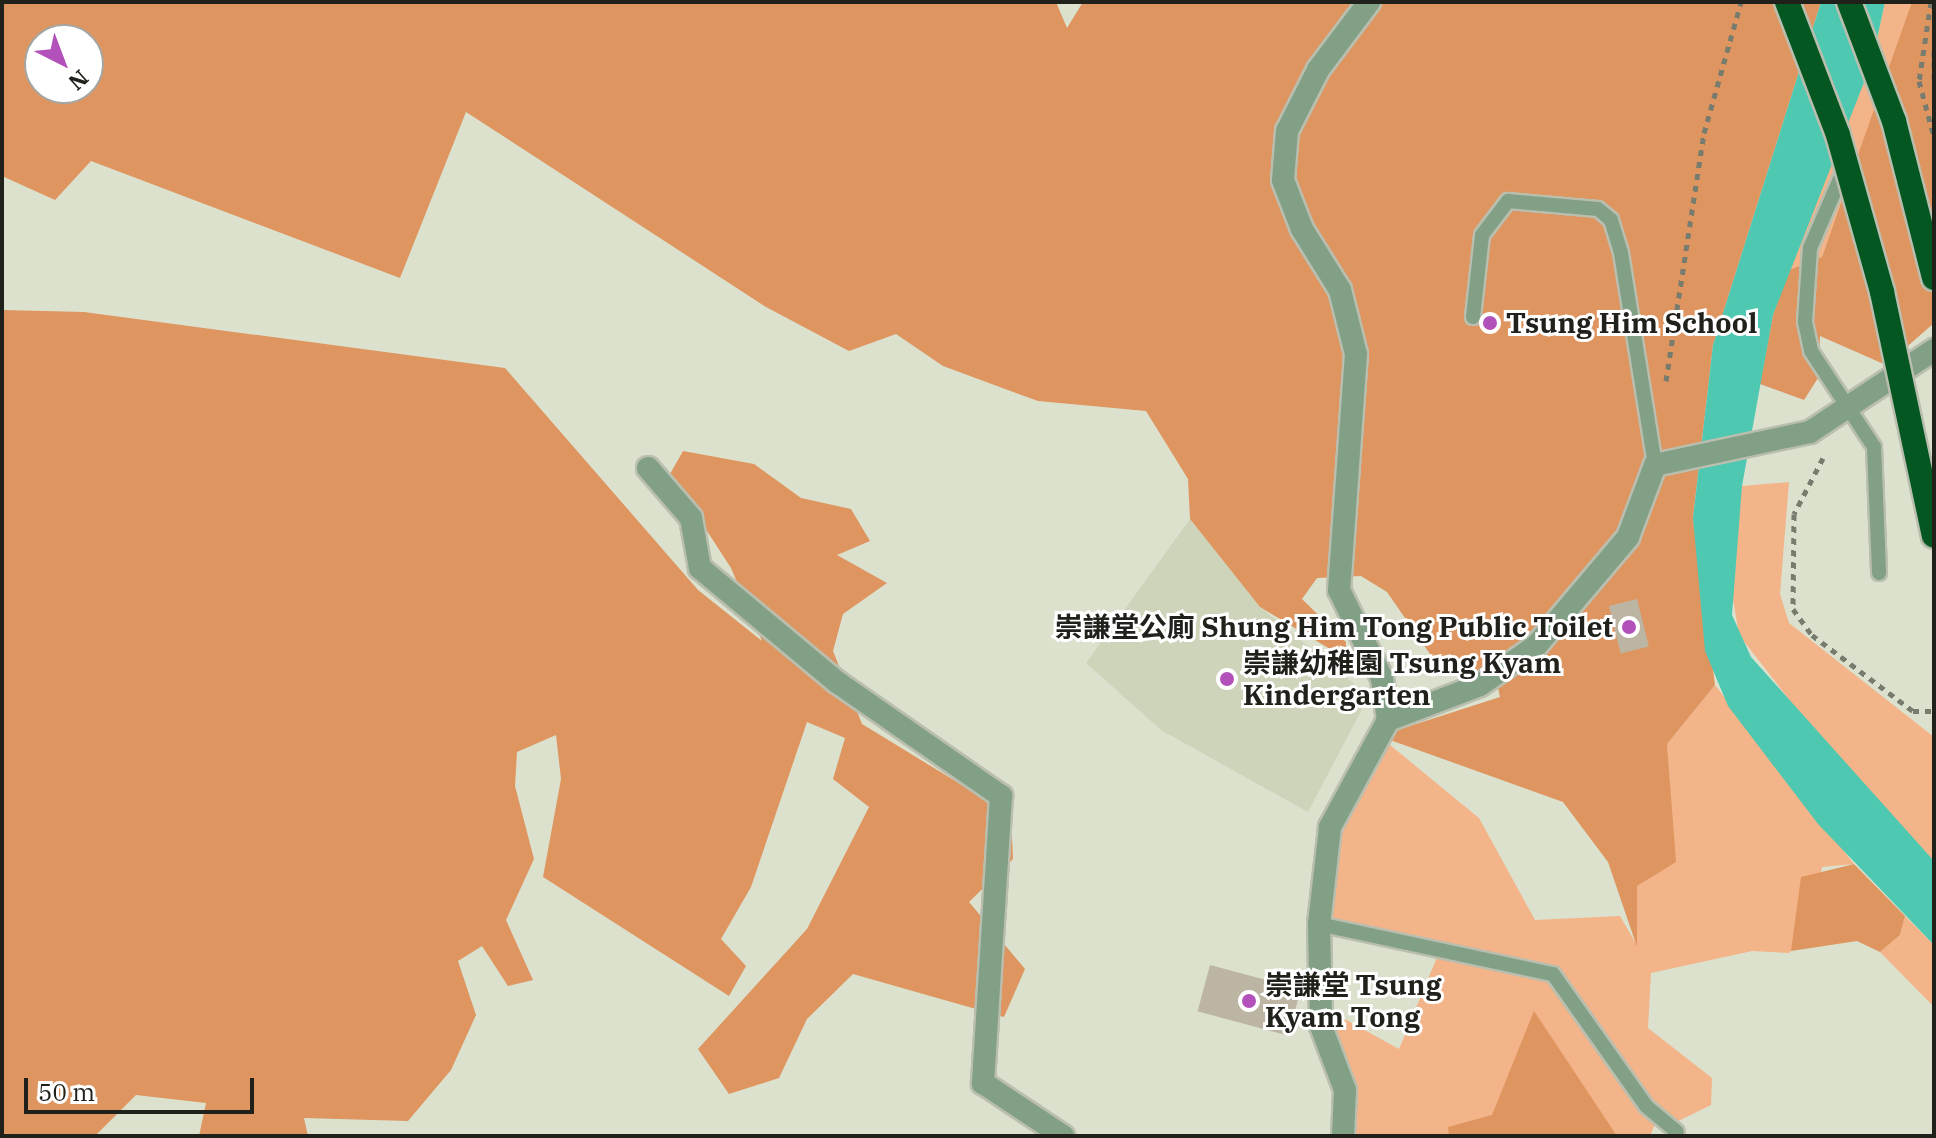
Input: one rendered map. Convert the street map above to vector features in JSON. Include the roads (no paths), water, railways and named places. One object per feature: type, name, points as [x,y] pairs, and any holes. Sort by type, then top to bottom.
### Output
[{"type":"highway","points":[[1787,2],[1838,135],[1882,292],[1934,536]]},
{"type":"highway","points":[[1849,2],[1894,121],[1934,278]]},
{"type":"street","points":[[1343,1136],[1345,1090],[1321,1026],[1319,924],[1330,827],[1388,720],[1382,678],[1339,590],[1356,354],[1340,290],[1302,229],[1283,180],[1287,131],[1318,70],[1369,2]]},
{"type":"street","points":[[1388,720],[1480,685],[1536,646],[1628,537],[1665,463],[1803,433],[1851,411],[1934,350]]},
{"type":"street","points":[[648,468],[691,518],[700,568],[837,682],[1001,796],[983,1083],[1063,1136]]},
{"type":"lane","points":[[1851,154],[1810,248],[1805,322],[1811,351],[1874,447],[1879,573]]},
{"type":"lane","points":[[1473,317],[1482,235],[1508,201],[1598,209],[1611,220],[1621,253],[1665,463]]},
{"type":"lane","points":[[1319,924],[1553,974],[1646,1106],[1677,1132]]},
{"type":"water","points":[[1821,2],[1885,2],[1872,62],[1773,315],[1742,486],[1732,615],[1751,657],[1934,861],[1934,945],[1818,824],[1728,706],[1705,651],[1693,518],[1713,345]]},
{"type":"place","name":"Tsung Him School","points":[[1490,323]]},
{"type":"place","name":"崇謙堂公廁 Shung Him Tong Public Toilet","points":[[1629,627]]},
{"type":"place","name":"崇謙幼稚園 Tsung Kyam Kindergarten","points":[[1227,679]]},
{"type":"place","name":"崇謙堂 Tsung Kyam Tong","points":[[1249,1001]]}]
